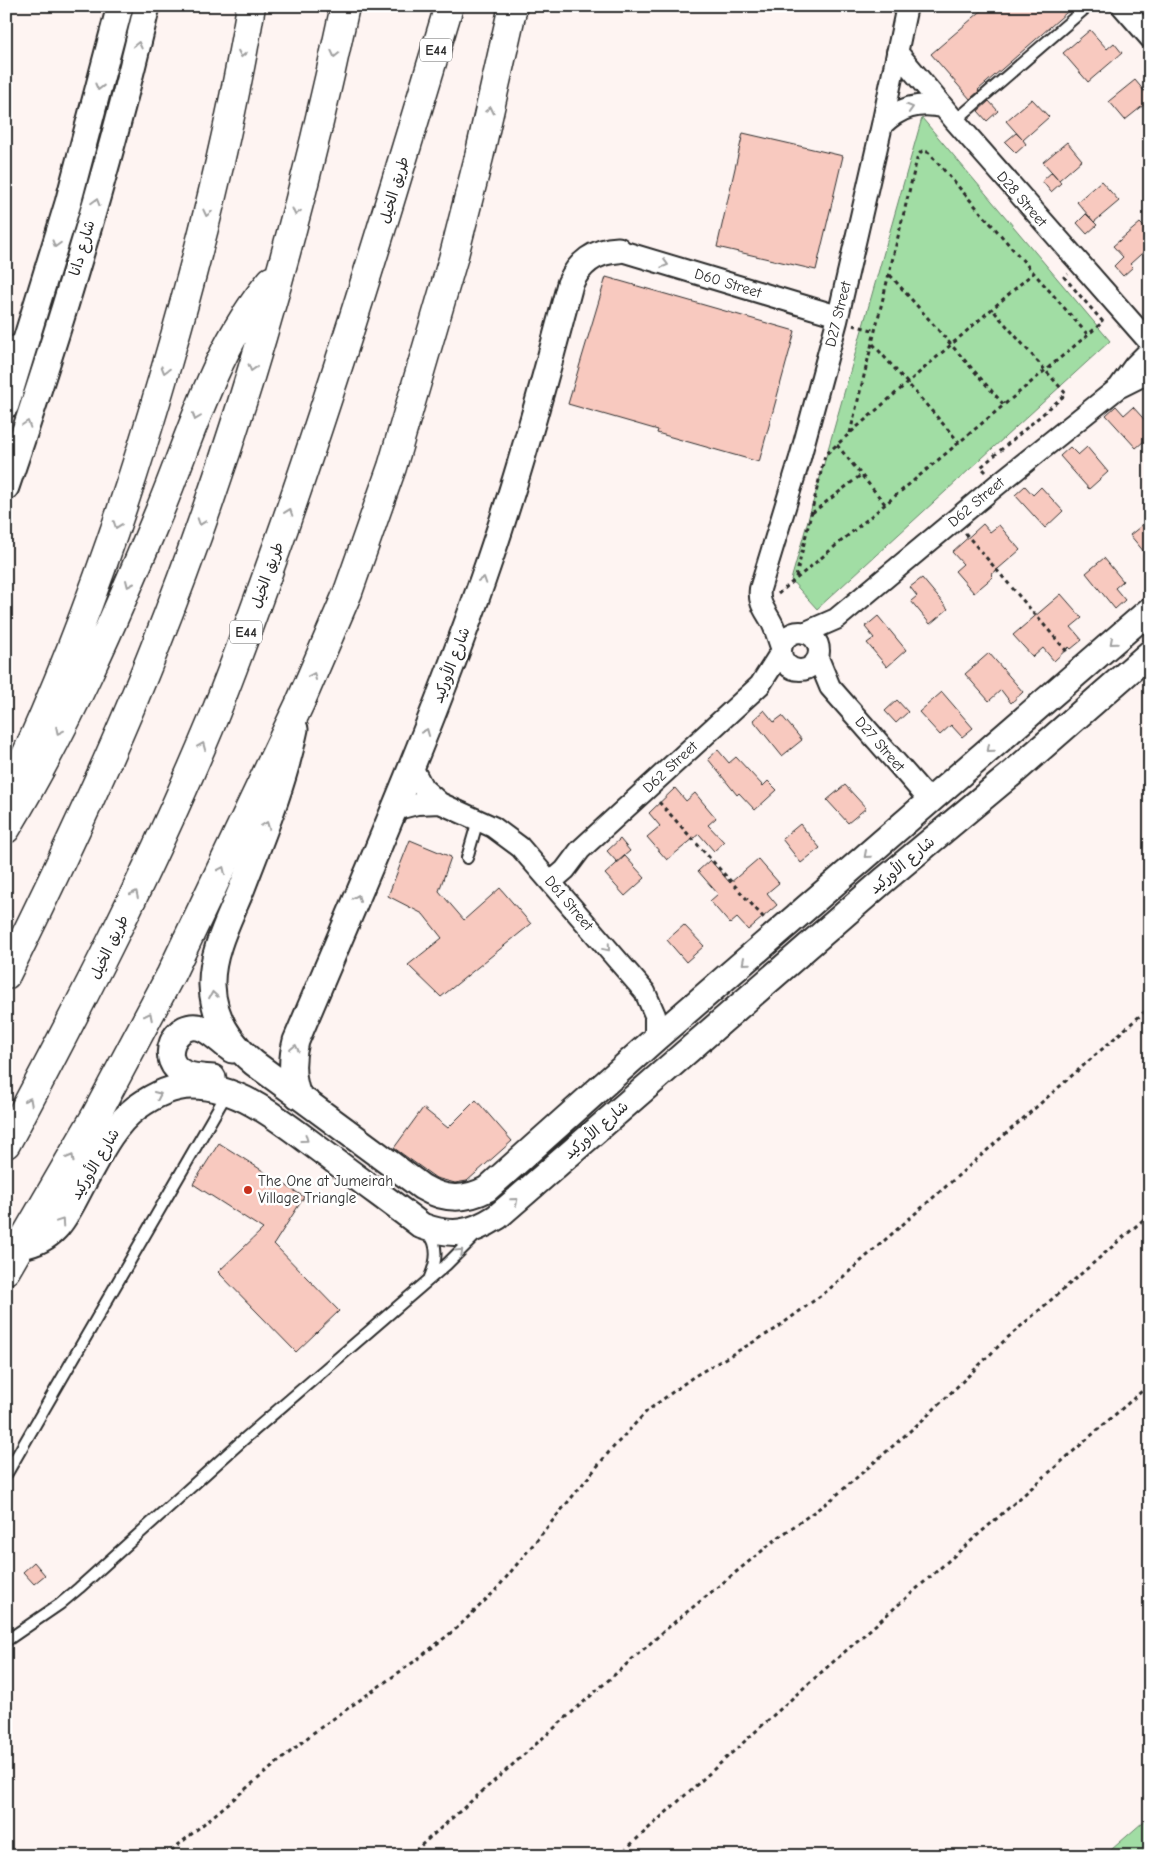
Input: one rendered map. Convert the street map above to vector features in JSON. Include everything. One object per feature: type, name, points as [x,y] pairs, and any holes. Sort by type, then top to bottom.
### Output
[{"type":"highway","points":[[6,798],[41,723],[88,608],[122,511],[153,412],[205,222],[236,84],[251,6]]},
{"type":"highway","points":[[6,975],[91,796],[154,650],[213,488],[280,270],[310,155],[345,6]]},
{"type":"highway","name":"طريق الخيل","points":[[6,1144],[84,997],[151,860],[183,790],[232,669],[277,546],[341,359],[450,6]]},
{"type":"highway","points":[[6,1270],[96,1115],[171,974],[300,703],[348,592],[372,530],[395,458],[453,259],[480,158],[513,6]]},
{"type":"highway","points":[[6,830],[56,739],[109,630],[169,488],[215,369],[238,327],[260,294],[280,270]]},
{"type":"street","name":"شارع دانا","points":[[7,398],[16,346],[88,132],[120,6]]},
{"type":"street","name":"شارع دانا","points":[[6,487],[71,287],[98,194],[147,6]]},
{"type":"street","name":"D27 Street","points":[[781,650],[759,595],[760,589],[800,458],[838,316],[907,6]]},
{"type":"street","points":[[1122,6],[1150,38]]},
{"type":"street","name":"D28 Street","points":[[897,52],[1150,343]]},
{"type":"street","points":[[882,125],[894,114],[910,107],[921,105],[949,114]]},
{"type":"street","name":"شارع الأوركيد","points":[[298,1096],[294,1085],[292,1068],[296,1040],[412,767],[459,647],[516,480],[570,284],[585,262],[600,252],[618,250]]},
{"type":"street","name":"D60 Street","points":[[618,250],[838,316]]},
{"type":"street","name":"D62 Street","points":[[1118,388],[1134,366],[1150,350]]},
{"type":"street","name":"D62 Street","points":[[760,685],[809,662],[836,619],[997,485],[1118,388],[1150,372]]},
{"type":"street","name":"شارع الأوركيد","points":[[300,703],[283,776],[272,812],[219,946],[212,972],[213,998],[221,1023],[234,1045],[254,1063],[427,1190],[443,1197],[466,1198],[487,1189],[656,1039],[1150,610]]},
{"type":"street","points":[[765,611],[814,638],[809,662],[785,663],[781,650],[786,638],[801,632]]},
{"type":"street","name":"D62 Street","points":[[801,632],[836,619]]},
{"type":"street","name":"D62 Street","points":[[546,877],[561,858],[580,850],[760,685],[781,650]]},
{"type":"street","name":"شارع الأوركيد","points":[[21,1246],[42,1240],[58,1226],[106,1143],[119,1125],[135,1109],[171,1089],[190,1086],[209,1088],[227,1093],[265,1110],[422,1226],[438,1232],[454,1234],[471,1231],[486,1224],[497,1217],[883,881],[1015,771],[1150,654]]},
{"type":"street","name":"D27 Street","points":[[809,662],[930,801]]},
{"type":"street","name":"D61 Street","points":[[412,767],[423,788],[440,803],[508,836],[520,847],[645,992],[654,1014],[656,1039]]},
{"type":"street","points":[[883,881],[885,867],[891,855],[922,828],[926,822],[930,801]]},
{"type":"street","name":"D61 Street","points":[[394,810],[417,804],[440,803]]},
{"type":"street","points":[[254,1063],[238,1054],[204,1029],[191,1027],[179,1032],[171,1042],[170,1055],[180,1071],[186,1074],[230,1082],[249,1094],[265,1110]]},
{"type":"lane","points":[[949,114],[1088,6]]},
{"type":"lane","points":[[467,858],[478,820]]},
{"type":"lane","points":[[6,1475],[227,1093]]},
{"type":"lane","points":[[6,1641],[60,1604],[79,1588],[236,1447],[460,1253],[486,1224]]},
{"type":"lane","points":[[422,1226],[430,1234],[435,1244],[437,1256],[435,1267],[430,1277]]},
{"type":"path","points":[[850,433],[918,155],[922,150],[928,152],[1088,335]]},
{"type":"path","points":[[765,611],[796,579],[1103,322],[1064,277],[1080,264]]},
{"type":"path","points":[[796,579],[825,455],[1033,273]]},
{"type":"path","points":[[890,275],[1004,405]]},
{"type":"path","points":[[992,309],[1066,394],[981,467],[997,485]]},
{"type":"path","points":[[873,344],[959,442]]},
{"type":"path","points":[[837,445],[885,504]]},
{"type":"path","points":[[811,514],[861,475]]},
{"type":"path","points":[[973,527],[965,533],[1072,657]]},
{"type":"path","points":[[647,789],[778,933]]},
{"type":"path","points":[[164,1856],[314,1733],[415,1661],[457,1628],[495,1591],[609,1452],[647,1411],[693,1377],[774,1330],[827,1291],[1150,1007]]},
{"type":"path","points":[[409,1856],[670,1625],[779,1537],[832,1499],[926,1417],[1006,1339],[1150,1214]]},
{"type":"path","points":[[618,1856],[808,1684],[1150,1384]]},
{"type":"green space","points":[[922,118],[1110,341],[817,609],[791,580]]},
{"type":"green space","points":[[1150,1816],[1150,1845],[1137,1856],[1104,1856]]},
{"type":"building","points":[[987,6],[1074,6],[970,99],[931,54]]},
{"type":"building","points":[[1090,30],[1107,49],[1114,43],[1122,53],[1088,82],[1063,53]]},
{"type":"building","points":[[1135,80],[1150,100],[1125,120],[1109,101]]},
{"type":"building","points":[[1032,99],[1049,117],[1023,140],[1026,144],[1016,153],[1005,142],[1016,133],[1022,139],[1006,121]]},
{"type":"building","points":[[989,101],[998,111],[987,121],[978,111]]},
{"type":"building","points":[[743,133],[843,156],[816,270],[717,247]]},
{"type":"building","points":[[1067,142],[1082,160],[1059,180],[1043,162]]},
{"type":"building","points":[[1052,172],[1061,183],[1051,192],[1042,181]]},
{"type":"building","points":[[1101,181],[1119,201],[1094,222],[1077,202]]},
{"type":"building","points":[[1086,214],[1097,225],[1087,234],[1077,223]]},
{"type":"building","points":[[1140,223],[1150,233],[1150,246],[1130,264],[1133,267],[1123,276],[1114,266],[1123,257],[1113,246]]},
{"type":"building","points":[[606,277],[795,331],[759,462],[657,433],[658,430],[568,404]]},
{"type":"building","points":[[1116,406],[1124,415],[1133,407],[1150,426],[1150,436],[1136,448],[1106,415]]},
{"type":"building","points":[[1070,447],[1078,455],[1087,447],[1108,472],[1089,489],[1060,456]]},
{"type":"building","points":[[1025,486],[1033,495],[1041,487],[1063,511],[1045,528],[1015,495]]},
{"type":"building","points":[[1150,519],[1150,559],[1130,535]]},
{"type":"building","points":[[983,524],[990,532],[999,525],[1020,550],[991,575],[993,577],[974,593],[955,571],[963,564],[952,552]]},
{"type":"building","points":[[1104,558],[1123,581],[1115,588],[1125,600],[1115,609],[1086,573]]},
{"type":"building","points":[[922,578],[948,609],[930,624],[911,601],[917,596],[910,587]]},
{"type":"building","points":[[1061,594],[1082,618],[1071,627],[1082,640],[1071,649],[1069,647],[1054,661],[1043,648],[1033,657],[1013,635]]},
{"type":"building","points":[[878,616],[906,650],[887,667],[867,643],[874,638],[865,627]]},
{"type":"building","points":[[989,653],[1023,692],[1011,703],[1001,690],[989,701],[965,674]]},
{"type":"building","points":[[942,692],[973,728],[962,737],[951,725],[940,735],[919,712]]},
{"type":"building","points":[[897,700],[908,712],[896,723],[885,711]]},
{"type":"building","points":[[764,710],[774,722],[782,716],[802,740],[782,756],[753,720]]},
{"type":"building","points":[[718,750],[729,763],[736,757],[763,786],[768,781],[777,790],[755,810],[739,793],[737,795],[708,759]]},
{"type":"building","points":[[845,785],[866,808],[848,823],[827,800]]},
{"type":"building","points":[[675,788],[686,801],[695,793],[716,818],[708,825],[724,842],[714,851],[699,834],[667,860],[647,837],[660,826],[649,813]]},
{"type":"building","points":[[800,824],[820,848],[801,863],[782,839]]},
{"type":"building","points":[[620,839],[630,851],[617,862],[607,851]]},
{"type":"building","points":[[410,840],[451,857],[439,891],[464,920],[500,888],[531,924],[441,997],[408,965],[442,938],[423,914],[388,896]]},
{"type":"building","points":[[625,856],[645,878],[625,896],[605,874]]},
{"type":"building","points":[[758,859],[779,883],[767,893],[777,905],[748,930],[737,918],[730,924],[710,901],[718,894],[698,871],[710,860],[730,883]]},
{"type":"building","points":[[684,925],[704,946],[686,962],[667,940]]},
{"type":"building","points":[[476,1100],[512,1141],[467,1181],[455,1183],[436,1178],[394,1148],[423,1108],[448,1128]]},
{"type":"building","points":[[219,1143],[304,1197],[274,1244],[339,1311],[296,1352],[218,1272],[263,1229],[193,1184]]},
{"type":"building","points":[[34,1562],[45,1575],[34,1584],[23,1572]]},
{"type":"place","name":"The One at Jumeirah Village Triangle","points":[[248,1190]]}]
